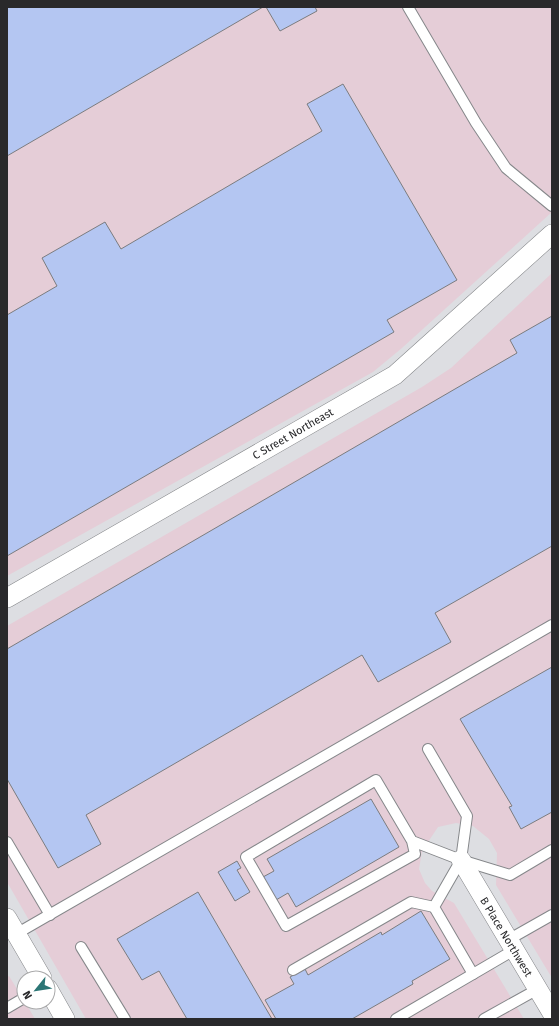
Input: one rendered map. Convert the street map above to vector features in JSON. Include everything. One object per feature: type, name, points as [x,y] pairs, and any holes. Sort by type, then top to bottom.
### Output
[{"type":"street","name":"C Street Northeast","points":[[7,598],[395,375],[552,234]]},
{"type":"street","name":"B Place Northwest","points":[[461,860],[552,1014]]},
{"type":"street","points":[[7,918],[37,970]]},
{"type":"street","points":[[56,1003],[65,1019]]},
{"type":"lane","points":[[408,7],[476,123],[506,168],[552,206]]},
{"type":"lane","points":[[16,934],[552,625]]},
{"type":"lane","points":[[428,749],[467,816],[461,860],[434,907]]},
{"type":"lane","points":[[412,841],[415,854],[286,926],[246,857],[376,780],[412,841],[461,860],[510,875],[552,850]]},
{"type":"lane","points":[[7,842],[50,915]]},
{"type":"lane","points":[[293,970],[411,902],[434,907],[473,974]]},
{"type":"lane","points":[[396,1019],[473,974],[552,915]]},
{"type":"lane","points":[[81,947],[125,1019]]},
{"type":"lane","points":[[484,1019],[538,989]]},
{"type":"lane","points":[[7,1008],[16,1003]]},
{"type":"shaded area","points":[[7,7],[552,7],[552,212],[402,348],[373,372],[7,576]]},
{"type":"shaded area","points":[[552,273],[552,978],[496,885],[497,853],[489,839],[473,826],[456,823],[438,827],[422,851],[419,869],[425,883],[432,891],[454,903],[524,1019],[86,1019],[7,882],[7,626],[422,387],[451,368]]},
{"type":"shaded area","points":[[9,976],[16,988],[16,1010],[30,1010],[35,1019],[7,1019],[7,977]]},
{"type":"building","points":[[7,7],[263,7],[7,156]]},
{"type":"building","points":[[266,7],[315,7],[317,11],[280,31]]},
{"type":"building","points":[[343,84],[457,280],[387,320],[394,332],[7,556],[7,315],[57,286],[42,258],[105,222],[121,249],[322,131],[307,104]]},
{"type":"building","points":[[552,316],[552,546],[435,613],[451,642],[378,682],[362,655],[86,815],[101,844],[58,868],[7,779],[7,649],[517,353],[510,340]]},
{"type":"building","points":[[552,667],[552,812],[521,829],[509,807],[512,806],[460,719]]},
{"type":"building","points":[[371,799],[399,847],[296,907],[288,893],[276,900],[263,877],[274,871],[267,859]]},
{"type":"building","points":[[237,861],[241,868],[237,870],[250,892],[235,901],[218,872]]},
{"type":"building","points":[[198,892],[272,1019],[187,1019],[159,971],[142,980],[117,939]]},
{"type":"building","points":[[421,911],[450,959],[412,981],[413,984],[352,1019],[276,1019],[265,1000],[294,984],[290,977],[305,969],[308,975],[381,932],[382,935]]}]
